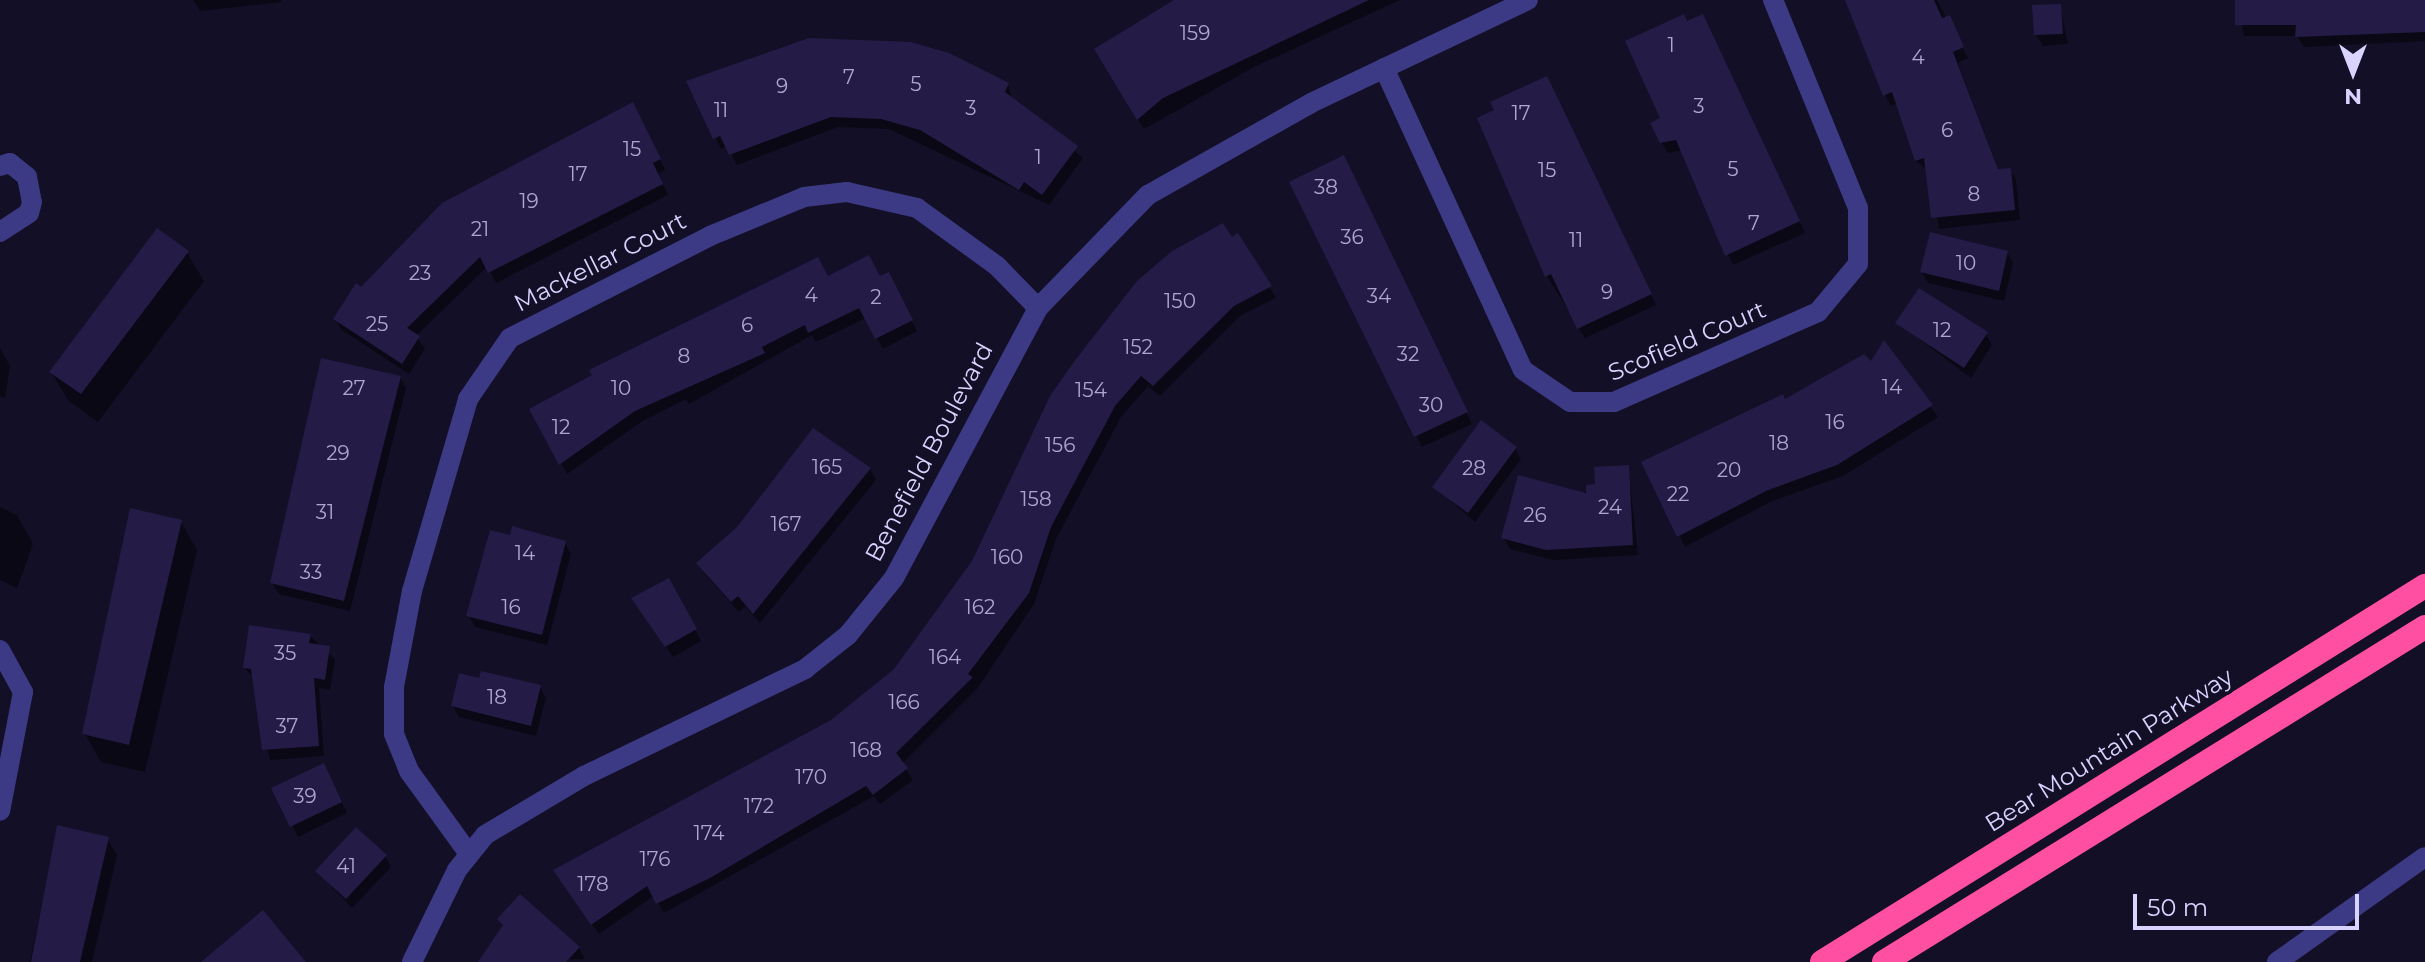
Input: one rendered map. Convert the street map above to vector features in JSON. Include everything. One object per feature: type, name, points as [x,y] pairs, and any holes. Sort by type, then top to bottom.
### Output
[{"type":"highway","name":"Bear Mountain Parkway","points":[[1822,962],[2425,586]]},
{"type":"highway","points":[[1884,962],[2425,627]]},
{"type":"street","name":"Benefield Boulevard","points":[[412,962],[469,854],[485,835],[584,776],[805,669],[848,635],[894,578],[1038,308],[1148,195],[1384,68],[1528,0]]},
{"type":"street","name":"Scofield Court","points":[[1384,68],[1512,354],[1552,393],[1570,402],[1614,402],[1818,312],[1858,264],[1858,208],[1773,0]]},
{"type":"street","points":[[0,166],[10,163],[27,177],[32,202],[29,213],[0,232]]},
{"type":"street","name":"Mackellar Court","points":[[469,854],[409,771],[394,734],[394,687],[412,591],[468,399],[510,338],[710,236],[804,197],[847,192],[917,208],[997,266],[1038,308]]},
{"type":"street","points":[[0,650],[23,692],[0,811]]},
{"type":"street","points":[[2277,962],[2421,866]]},
{"type":"building","points":[[1174,0],[1369,0],[1163,98],[1137,120],[1094,49]]},
{"type":"building","points":[[1845,0],[1934,0],[1942,18],[1950,15],[1964,47],[1953,52],[1998,169],[2011,168],[2015,210],[1931,218],[1924,158],[1915,161],[1892,92],[1883,96]]},
{"type":"building","points":[[2235,0],[2425,0],[2425,32],[2295,37],[2296,25],[2235,25]]},
{"type":"building","points":[[2061,4],[2063,34],[2034,35],[2032,5]]},
{"type":"building","points":[[1684,14],[1687,21],[1703,14],[1800,221],[1725,256],[1676,140],[1660,143],[1650,123],[1660,118],[1625,41]]},
{"type":"building","points":[[809,38],[911,42],[949,53],[1009,83],[1005,92],[1078,146],[1042,195],[1024,182],[1019,190],[920,130],[881,119],[831,117],[729,155],[720,136],[713,139],[686,81]]},
{"type":"building","points":[[1547,76],[1652,294],[1577,329],[1551,274],[1545,277],[1477,118],[1494,110],[1490,102]]},
{"type":"building","points":[[633,102],[661,159],[653,163],[663,184],[488,273],[480,257],[407,328],[420,336],[402,364],[333,319],[356,283],[361,287],[442,203]]},
{"type":"building","points":[[1344,155],[1468,412],[1414,437],[1289,182]]},
{"type":"building","points":[[1223,223],[1232,237],[1238,233],[1272,286],[1234,306],[1153,386],[1141,376],[1115,406],[1051,527],[1029,593],[968,674],[973,677],[896,753],[908,768],[873,795],[866,786],[710,878],[656,904],[647,886],[591,925],[553,870],[831,720],[894,669],[972,561],[1050,396],[1076,359],[1137,281],[1172,251]]},
{"type":"building","points":[[157,228],[189,251],[81,394],[49,372]]},
{"type":"building","points":[[1930,232],[2008,251],[1999,291],[1920,272]]},
{"type":"building","points":[[869,255],[880,276],[889,272],[913,320],[875,339],[859,308],[808,333],[805,325],[762,347],[765,353],[635,411],[559,465],[529,409],[592,375],[589,370],[818,257],[828,276]]},
{"type":"building","points":[[1919,288],[1988,332],[1964,368],[1895,323]]},
{"type":"building","points":[[1884,340],[1933,405],[1837,465],[1766,491],[1677,537],[1641,462],[1783,394],[1785,399],[1864,354],[1871,361]]},
{"type":"building","points":[[321,358],[401,376],[344,601],[270,583]]},
{"type":"building","points":[[1481,420],[1517,447],[1468,513],[1432,487]]},
{"type":"building","points":[[813,428],[871,468],[753,614],[738,596],[731,602],[696,563],[737,527]]},
{"type":"building","points":[[1629,465],[1633,545],[1546,550],[1501,538],[1518,475],[1586,493],[1586,485],[1595,484],[1594,467]]},
{"type":"building","points":[[130,508],[182,520],[129,745],[82,734]]},
{"type":"building","points":[[512,526],[566,541],[542,635],[466,616],[490,530],[510,535]]},
{"type":"building","points":[[669,578],[697,629],[665,647],[631,598]]},
{"type":"building","points":[[249,625],[311,634],[309,643],[330,646],[325,680],[314,678],[319,746],[262,750],[251,669],[243,668]]},
{"type":"building","points":[[481,671],[541,685],[531,726],[451,706],[459,673],[479,678]]},
{"type":"building","points":[[324,763],[342,802],[290,827],[271,788]]},
{"type":"building","points":[[57,825],[109,837],[80,962],[31,962]]},
{"type":"building","points":[[356,827],[387,855],[346,899],[315,871]]},
{"type":"building","points":[[520,894],[580,947],[566,962],[478,962],[503,925],[497,919]]},
{"type":"building","points":[[263,910],[306,962],[201,962]]}]
